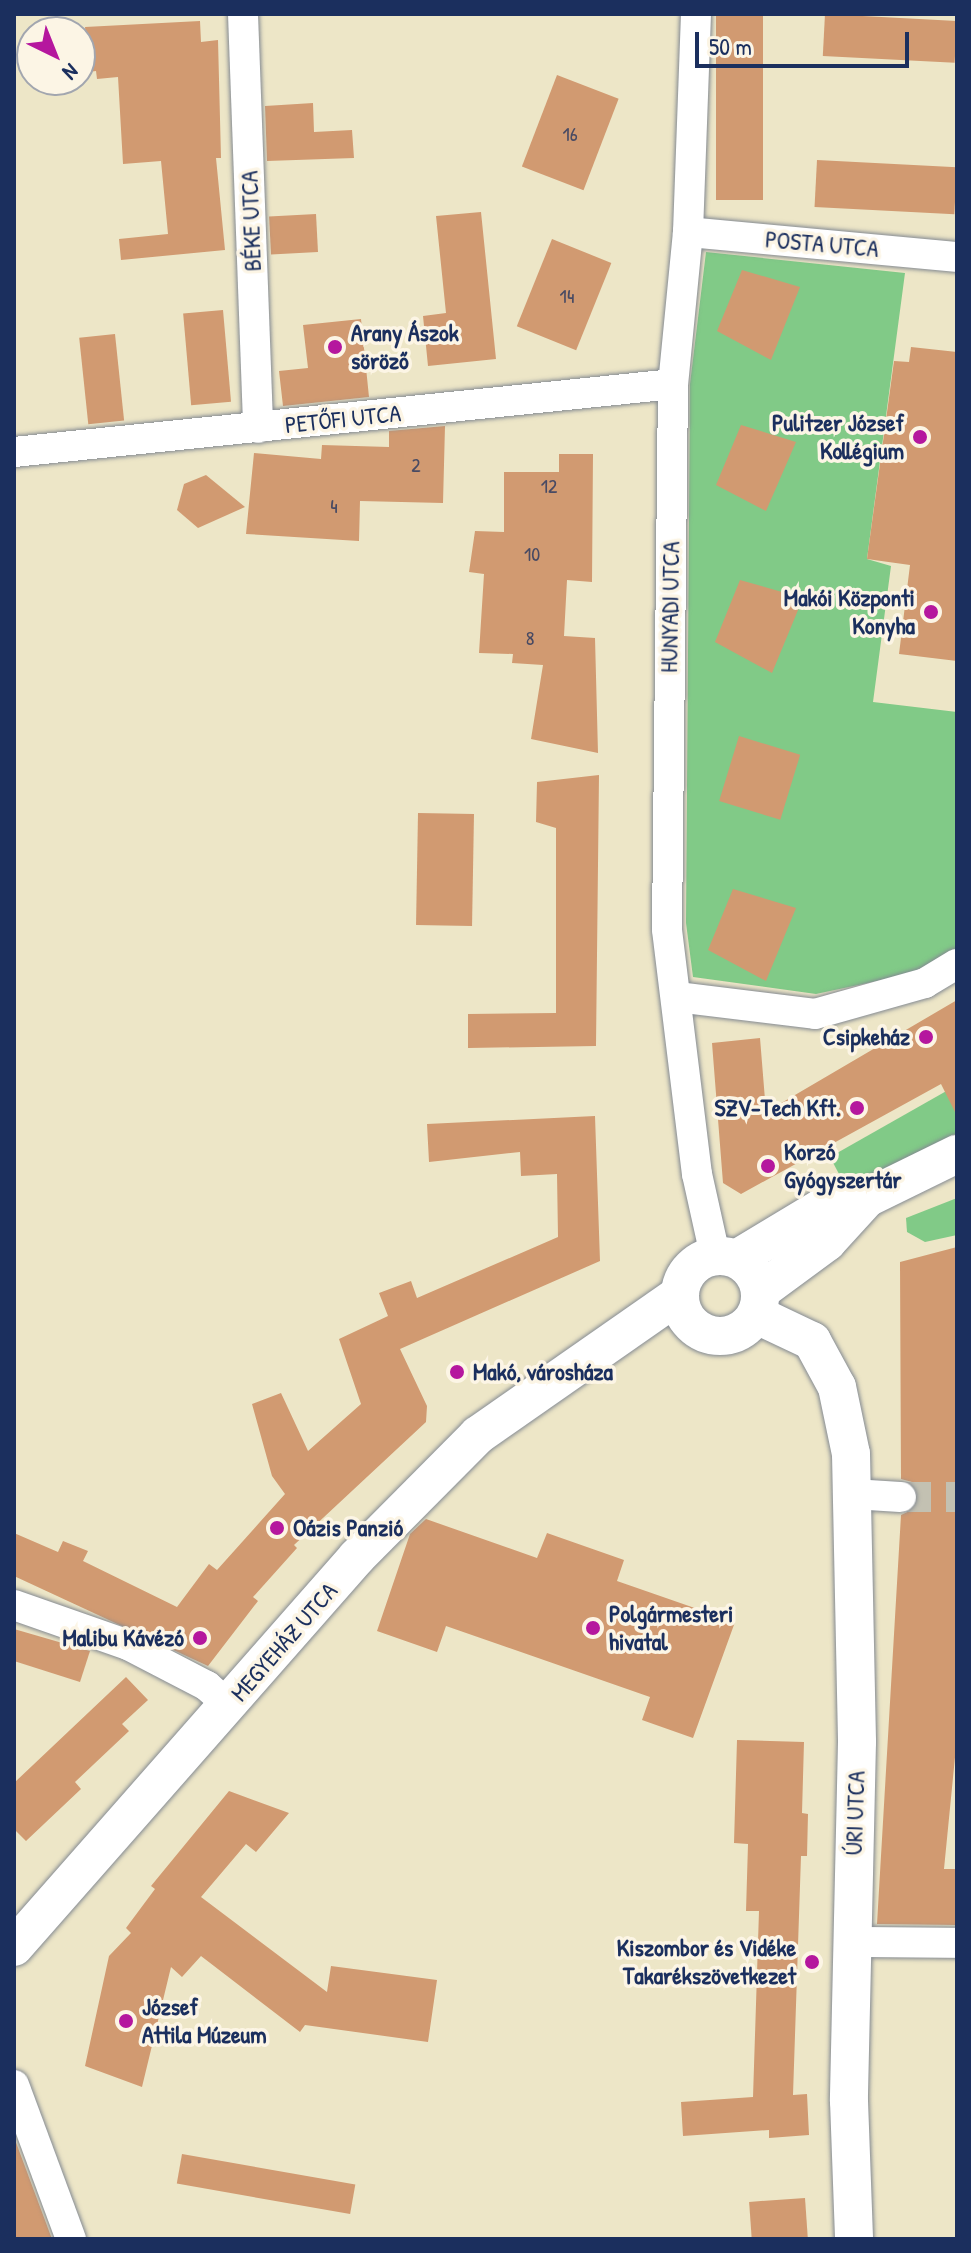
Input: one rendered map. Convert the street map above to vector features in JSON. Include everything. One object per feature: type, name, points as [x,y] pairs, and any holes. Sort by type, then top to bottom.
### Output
[{"type":"main road","points":[[741,1318],[754,1271],[707,1268],[687,1318],[741,1318],[827,1242],[867,1198],[957,1154]]},
{"type":"main road","name":"MEGYEHÁZ UTCA","points":[[14,1947],[357,1557],[478,1435],[707,1268],[821,1208],[867,1198]]},
{"type":"main road","name":"ÚRI UTCA","points":[[578,1362],[690,1329],[741,1318],[799,1352],[837,1387],[851,1454],[857,1742],[849,2101],[854,2239]]},
{"type":"street","name":"BÉKE UTCA","points":[[243,14],[258,428]]},
{"type":"street","name":"HUNYADI UTCA","points":[[696,14],[688,232],[673,384],[667,930],[702,1198],[707,1268]]},
{"type":"street","name":"POSTA UTCA","points":[[688,232],[957,257]]},
{"type":"street","name":"PETŐFI UTCA","points":[[14,452],[673,384]]},
{"type":"street","points":[[677,997],[815,1014],[925,983],[957,964]]},
{"type":"street","points":[[852,1494],[901,1497]]},
{"type":"street","points":[[14,1605],[128,1645],[207,1686],[229,1706]]},
{"type":"street","points":[[852,1942],[957,1943]]},
{"type":"street","points":[[14,2085],[71,2239]]},
{"type":"green space","points":[[706,252],[905,273],[867,559],[891,566],[873,702],[957,712],[957,950],[924,971],[816,994],[693,977],[686,923],[690,384]]},
{"type":"green space","points":[[957,1085],[957,1133],[848,1191],[830,1157]]},
{"type":"green space","points":[[957,1198],[957,1235],[925,1242],[907,1232],[906,1218]]},
{"type":"building","points":[[716,14],[763,14],[763,200],[716,200]]},
{"type":"building","points":[[825,14],[957,21],[955,63],[823,56]]},
{"type":"building","points":[[200,21],[201,42],[218,40],[221,158],[216,158],[225,250],[121,260],[119,239],[168,234],[161,161],[123,164],[118,77],[97,79],[96,26]]},
{"type":"building","points":[[557,75],[619,99],[583,190],[522,166]]},
{"type":"building","points":[[313,103],[314,132],[352,130],[354,158],[267,161],[265,106]]},
{"type":"building","points":[[817,160],[957,167],[954,214],[815,207]]},
{"type":"building","points":[[481,212],[496,359],[428,366],[423,316],[446,313],[436,216]]},
{"type":"building","points":[[316,214],[318,252],[271,254],[269,216]]},
{"type":"building","points":[[552,239],[611,263],[576,350],[517,326]]},
{"type":"building","points":[[742,270],[800,287],[771,360],[717,331]]},
{"type":"building","points":[[223,310],[231,402],[191,405],[183,313]]},
{"type":"building","name":"Arany Ászok söröző","points":[[361,319],[369,397],[283,406],[279,371],[308,368],[303,325]]},
{"type":"building","points":[[115,334],[124,421],[88,424],[79,338]]},
{"type":"building","name":"Pulitzer József Kollégium","points":[[911,347],[957,352],[957,661],[899,654],[910,565],[867,559],[894,361],[909,362]]},
{"type":"building","points":[[741,425],[796,442],[766,511],[716,485]]},
{"type":"building","points":[[445,426],[443,503],[360,501],[359,541],[246,534],[254,453],[321,459],[322,445],[389,447],[389,431]]},
{"type":"building","points":[[559,454],[593,454],[592,582],[567,580],[564,636],[595,638],[598,753],[531,739],[543,665],[512,663],[513,654],[479,653],[484,574],[469,572],[475,531],[504,532],[504,472],[559,472]]},
{"type":"building","points":[[206,475],[245,507],[198,528],[177,510],[184,484]]},
{"type":"building","points":[[740,580],[803,598],[772,673],[715,642]]},
{"type":"building","points":[[739,736],[800,755],[780,820],[719,801]]},
{"type":"building","points":[[599,775],[596,1046],[468,1048],[468,1014],[556,1013],[556,828],[536,822],[537,782]]},
{"type":"building","points":[[418,813],[474,814],[472,926],[416,925]]},
{"type":"building","points":[[733,889],[796,908],[766,981],[708,950]]},
{"type":"building","points":[[957,1000],[957,1116],[941,1084],[741,1194],[723,1183],[712,1043],[760,1038],[766,1112]]},
{"type":"building","points":[[595,1116],[600,1261],[400,1349],[427,1406],[426,1422],[294,1545],[297,1548],[253,1597],[258,1601],[208,1666],[14,1576],[14,1533],[58,1552],[63,1541],[88,1551],[83,1561],[177,1607],[209,1564],[217,1570],[285,1494],[272,1476],[252,1404],[281,1393],[308,1451],[361,1404],[339,1339],[388,1316],[379,1293],[411,1281],[417,1298],[558,1237],[557,1174],[521,1176],[520,1152],[429,1162],[427,1124]]},
{"type":"building","points":[[957,1247],[957,1737],[944,1869],[957,1869],[957,1925],[877,1924],[901,1515],[916,1508],[919,1497],[912,1482],[901,1479],[900,1262]]},
{"type":"building","name":"Polgármesteri hivatal","points":[[426,1519],[537,1558],[547,1533],[624,1560],[617,1581],[735,1622],[693,1738],[642,1720],[650,1697],[446,1626],[437,1652],[377,1631],[410,1534]]},
{"type":"building","points":[[14,1629],[90,1651],[80,1682],[14,1661]]},
{"type":"building","points":[[126,1677],[148,1700],[122,1724],[129,1731],[75,1782],[81,1789],[26,1841],[14,1829],[14,1783]]},
{"type":"building","points":[[737,1740],[804,1742],[802,1813],[808,1814],[807,1856],[801,1856],[793,2095],[807,2094],[809,2135],[769,2138],[769,2130],[683,2136],[681,2102],[753,2097],[759,1911],[746,1911],[748,1844],[734,1843]]},
{"type":"building","points":[[229,1791],[289,1813],[256,1852],[246,1844],[201,1897],[327,1992],[331,1966],[437,1980],[428,2042],[305,2025],[300,2032],[201,1956],[182,1977],[171,1967],[142,2087],[85,2066],[109,1956],[131,1933],[126,1928],[155,1889],[151,1886]]},
{"type":"building","points":[[14,2137],[52,2239],[14,2239]]},
{"type":"building","points":[[182,2154],[355,2185],[350,2214],[177,2184]]},
{"type":"building","points":[[805,2198],[808,2239],[752,2239],[749,2202]]},
{"type":"tunnel","points":[[901,1497],[957,1497]]},
{"type":"place","name":"Arany Ászok söröző","points":[[335,347]]},
{"type":"place","name":"Pulitzer József Kollégium","points":[[920,437]]},
{"type":"place","name":"Makói Központi Konyha","points":[[931,612]]},
{"type":"place","name":"Csipkeház","points":[[926,1037]]},
{"type":"place","name":"SZV-Tech Kft.","points":[[857,1108]]},
{"type":"place","name":"Korzó Gyógyszertár","points":[[768,1166]]},
{"type":"place","name":"Makó, városháza","points":[[457,1372]]},
{"type":"place","name":"Oázis Panzió","points":[[277,1528]]},
{"type":"place","name":"Polgármesteri hivatal","points":[[593,1628]]},
{"type":"place","name":"Malibu Kávézó","points":[[200,1638]]},
{"type":"place","name":"Kiszombor és Vidéke Takarékszövetkezet","points":[[812,1962]]},
{"type":"place","name":"József Attila Múzeum","points":[[126,2021]]}]
